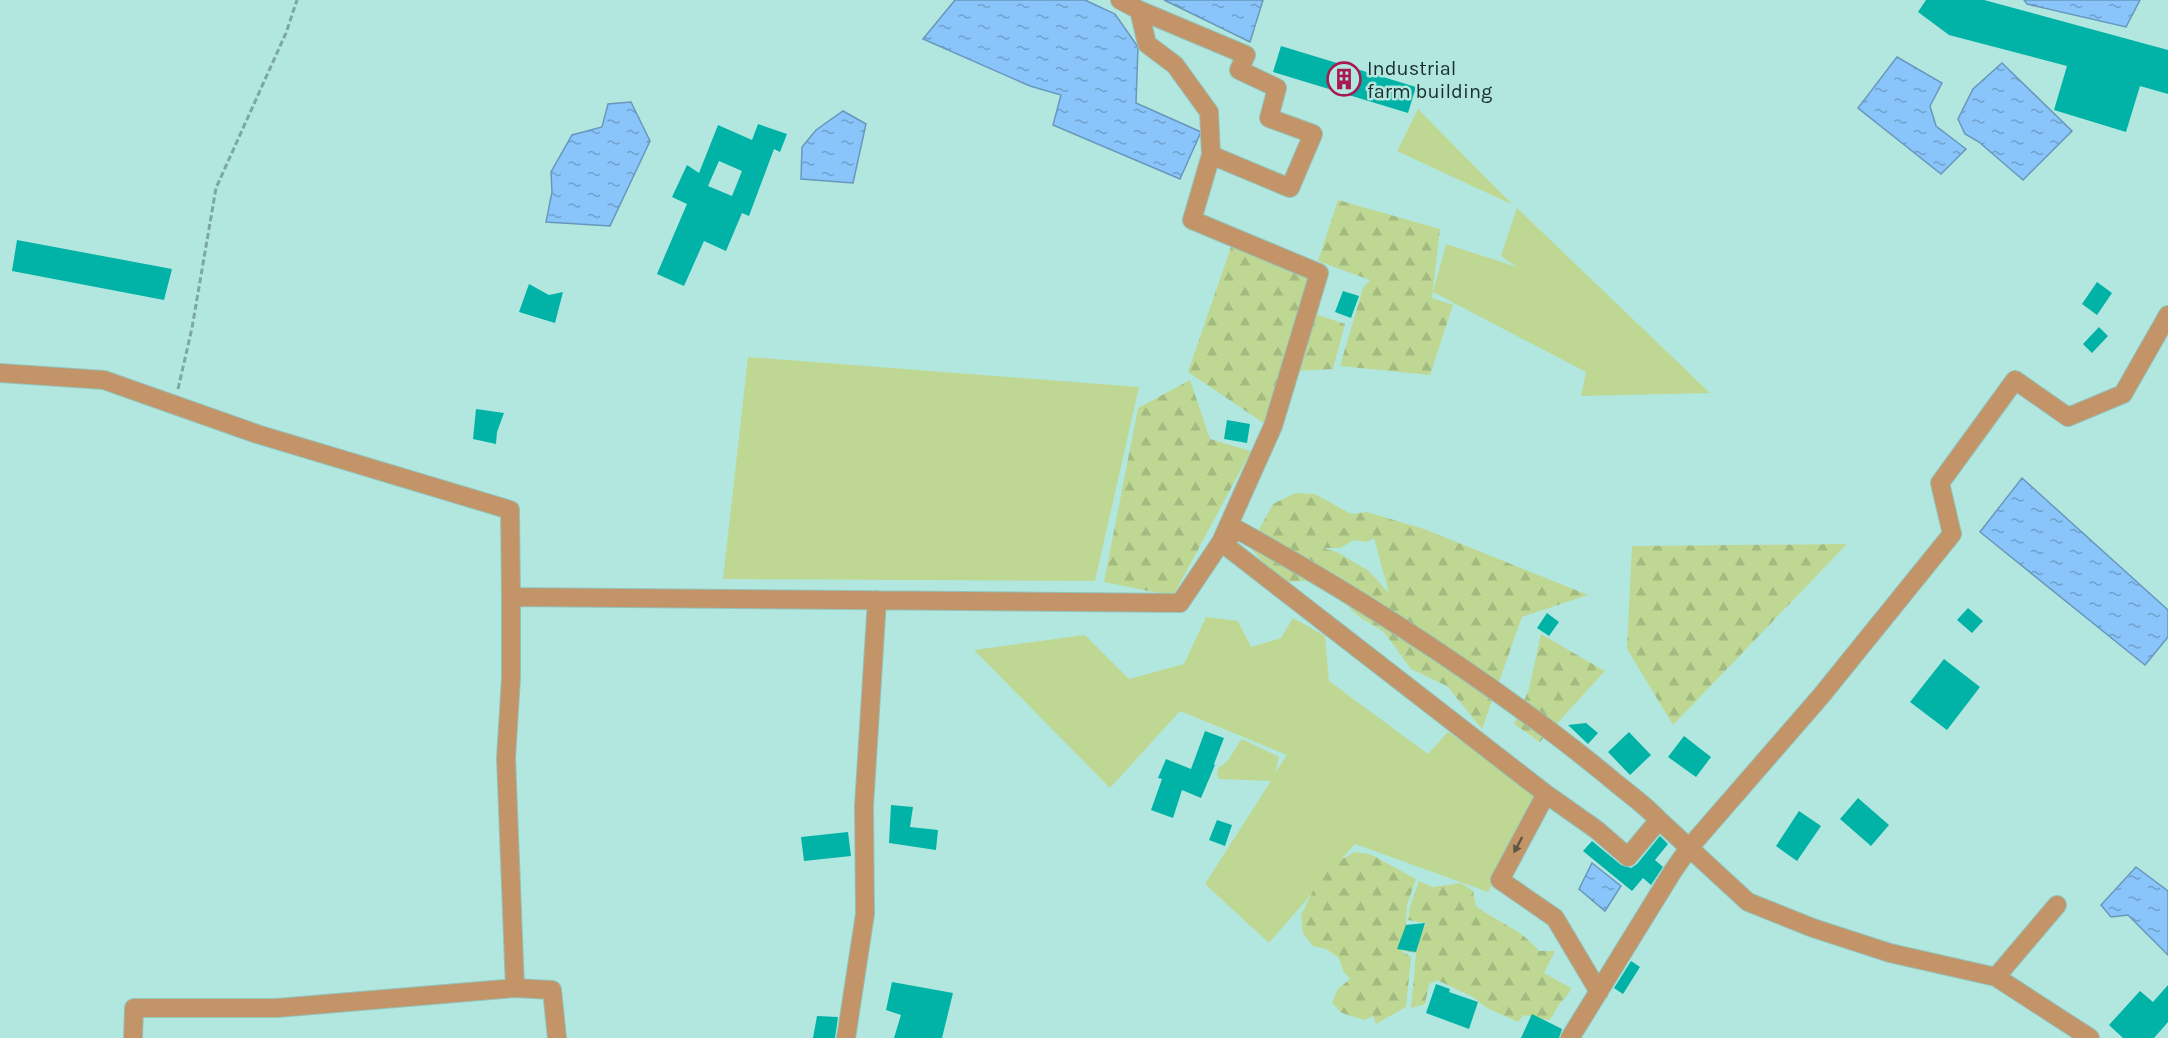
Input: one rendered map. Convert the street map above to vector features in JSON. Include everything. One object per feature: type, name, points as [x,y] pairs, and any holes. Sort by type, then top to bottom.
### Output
[{"type":"street","points":[[1120,0],[1138,10],[1246,55],[1239,70],[1277,88],[1269,118],[1313,134],[1290,189],[1211,155]]},
{"type":"street","points":[[511,597],[1180,603],[1221,542],[1273,426],[1319,273],[1192,220],[1211,155],[1209,112],[1175,65],[1147,44],[1138,10]]},
{"type":"street","points":[[1574,1037],[1599,992],[1689,848],[1821,696],[1952,534],[1940,483],[2015,380],[2068,417],[2096,406],[2123,394],[2168,315]]},
{"type":"street","points":[[0,373],[104,380],[257,434],[510,510],[511,678],[506,758],[515,988]]},
{"type":"street","points":[[1221,542],[1238,530],[1295,561],[1374,610],[1509,700],[1647,807],[1748,902],[1813,928],[1890,953],[1996,977],[2090,1038]]},
{"type":"street","points":[[1221,542],[1546,794],[1597,830],[1628,858],[1659,820]]},
{"type":"street","points":[[846,1038],[865,914],[864,806],[877,600]]},
{"type":"street","points":[[1546,794],[1500,880],[1555,918],[1599,992]]},
{"type":"street","points":[[1996,977],[2056,905]]},
{"type":"street","points":[[133,1038],[134,1008],[277,1008],[515,988],[552,990],[557,1038]]},
{"type":"path","points":[[174,405],[192,328],[216,188],[286,33],[297,0]]},
{"type":"green space","points":[[1418,109],[1511,203],[1511,204],[1397,151]]},
{"type":"green space","points":[[1338,200],[1440,229],[1432,298],[1453,305],[1430,375],[1340,366],[1363,288],[1370,280],[1318,261]]},
{"type":"green space","points":[[1517,208],[1710,393],[1581,396],[1586,372],[1433,292],[1446,244],[1517,267],[1501,256]]},
{"type":"green space","points":[[1233,241],[1314,273],[1268,426],[1188,372]]},
{"type":"green space","points":[[1315,314],[1345,324],[1333,369],[1297,371]]},
{"type":"green space","points":[[748,357],[1139,387],[1095,581],[723,579]]},
{"type":"green space","points":[[1190,380],[1210,439],[1251,451],[1173,596],[1104,582],[1138,408]]},
{"type":"green space","points":[[1295,493],[1315,494],[1351,514],[1367,512],[1424,529],[1588,595],[1522,617],[1482,729],[1447,686],[1411,669],[1384,632],[1358,616],[1330,589],[1314,580],[1285,582],[1266,566],[1248,545],[1255,537],[1273,504]],"holes":[[[1374,538],[1389,593],[1369,571],[1337,552],[1323,548],[1340,548],[1354,540],[1367,542]]]},
{"type":"green space","points":[[1847,544],[1673,725],[1627,649],[1632,546]]},
{"type":"green space","points":[[1206,617],[1238,621],[1251,647],[1281,638],[1293,618],[1325,636],[1329,681],[1428,754],[1448,732],[1546,794],[1488,892],[1355,844],[1269,943],[1205,884],[1271,781],[1219,779],[1218,768],[1229,758],[1242,739],[1279,757],[1275,773],[1287,755],[1180,711],[1110,788],[974,650],[1085,635],[1129,679],[1184,664]]},
{"type":"green space","points":[[1541,634],[1605,671],[1540,742],[1514,724],[1529,689]]},
{"type":"green space","points":[[1354,852],[1370,854],[1416,879],[1407,905],[1406,925],[1427,926],[1425,923],[1408,920],[1410,906],[1419,881],[1433,887],[1461,883],[1473,891],[1476,906],[1517,931],[1539,951],[1555,951],[1544,973],[1571,988],[1551,1018],[1549,1020],[1524,1015],[1518,1022],[1487,1008],[1473,997],[1437,980],[1429,984],[1425,1004],[1411,1008],[1416,953],[1400,950],[1411,957],[1406,1007],[1376,1024],[1373,1016],[1364,1020],[1342,1013],[1332,1003],[1337,990],[1350,979],[1343,971],[1339,958],[1326,949],[1313,946],[1303,934],[1301,915],[1319,879],[1336,863]]},
{"type":"water","points":[[955,0],[1085,0],[1115,14],[1138,47],[1136,103],[1201,132],[1180,179],[1053,125],[1061,95],[1030,86],[923,39]]},
{"type":"water","points":[[1164,0],[1263,0],[1250,42]]},
{"type":"water","points":[[2024,0],[2140,0],[2126,27],[2027,4]]},
{"type":"water","points":[[1897,57],[1942,83],[1930,106],[1936,126],[1966,149],[1941,174],[1858,108]]},
{"type":"water","points":[[2002,63],[2072,131],[2023,180],[1979,142],[1965,134],[1958,119],[1973,89]]},
{"type":"water","points":[[631,102],[650,141],[610,226],[546,222],[552,192],[551,172],[572,135],[602,127],[608,104]]},
{"type":"water","points":[[843,111],[866,124],[853,183],[801,179],[802,147],[816,130]]},
{"type":"water","points":[[2022,478],[2168,610],[2168,637],[2145,665],[1980,532]]},
{"type":"water","points":[[1592,863],[1621,886],[1605,911],[1579,889]]},
{"type":"water","points":[[2136,867],[2168,891],[2168,955],[2128,915],[2111,917],[2101,905]]},
{"type":"building","points":[[1926,0],[1984,0],[2168,50],[2168,94],[2140,86],[2126,132],[2054,110],[2067,66],[1949,35],[1918,12]]},
{"type":"building","name":"Industrial farm building","points":[[1281,46],[1416,87],[1408,113],[1273,72]]},
{"type":"building","points":[[758,124],[787,134],[780,152],[774,149],[749,216],[742,213],[726,251],[704,241],[684,286],[657,274],[687,204],[672,197],[687,165],[699,173],[718,125],[752,140]],"holes":[[[719,161],[742,171],[732,196],[708,186]]]},
{"type":"building","points":[[17,240],[172,269],[164,300],[12,271]]},
{"type":"building","points":[[2097,282],[2112,293],[2097,315],[2082,304]]},
{"type":"building","points":[[529,284],[549,295],[563,292],[555,323],[519,312]]},
{"type":"building","points":[[1343,291],[1359,296],[1351,318],[1335,312]]},
{"type":"building","points":[[2099,327],[2108,336],[2092,353],[2083,344]]},
{"type":"building","points":[[476,409],[504,413],[497,432],[496,444],[473,439]]},
{"type":"building","points":[[1227,420],[1250,424],[1247,443],[1224,439]]},
{"type":"building","points":[[1968,608],[1983,621],[1972,633],[1957,620]]},
{"type":"building","points":[[1547,613],[1559,622],[1549,636],[1537,628]]},
{"type":"building","points":[[1944,659],[1980,687],[1947,730],[1910,702]]},
{"type":"building","points":[[1586,723],[1598,733],[1588,744],[1568,725]]},
{"type":"building","points":[[1205,731],[1224,738],[1201,798],[1182,790],[1173,818],[1151,810],[1162,779],[1158,778],[1166,759],[1191,769]]},
{"type":"building","points":[[1629,732],[1651,755],[1630,775],[1608,752]]},
{"type":"building","points":[[1684,736],[1711,757],[1696,777],[1668,757]]},
{"type":"building","points":[[1858,798],[1889,825],[1871,846],[1840,819]]},
{"type":"building","points":[[891,805],[913,807],[910,827],[938,830],[936,850],[889,843]]},
{"type":"building","points":[[1799,811],[1821,826],[1797,861],[1776,846]]},
{"type":"building","points":[[1217,820],[1232,825],[1225,846],[1209,840]]},
{"type":"building","points":[[848,832],[851,856],[804,861],[801,837]]},
{"type":"building","points":[[1660,836],[1668,844],[1655,860],[1663,867],[1651,885],[1643,878],[1632,891],[1583,851],[1592,841],[1621,865],[1631,868]]},
{"type":"building","points":[[1425,923],[1416,952],[1397,949],[1406,925]]},
{"type":"building","points":[[1631,961],[1640,967],[1623,994],[1614,988]]},
{"type":"building","points":[[892,982],[953,993],[942,1038],[894,1038],[901,1015],[886,1010]]},
{"type":"building","points":[[1436,984],[1450,989],[1449,992],[1478,1002],[1469,1029],[1426,1013]]},
{"type":"building","points":[[2168,985],[2168,1022],[2154,1038],[2123,1038],[2109,1025],[2140,991],[2153,1002]]},
{"type":"building","points":[[1532,1014],[1562,1029],[1559,1038],[1521,1038]]},
{"type":"building","points":[[817,1016],[838,1017],[835,1038],[813,1038]]},
{"type":"place","name":"Industrial farm building","points":[[1344,79]]}]
